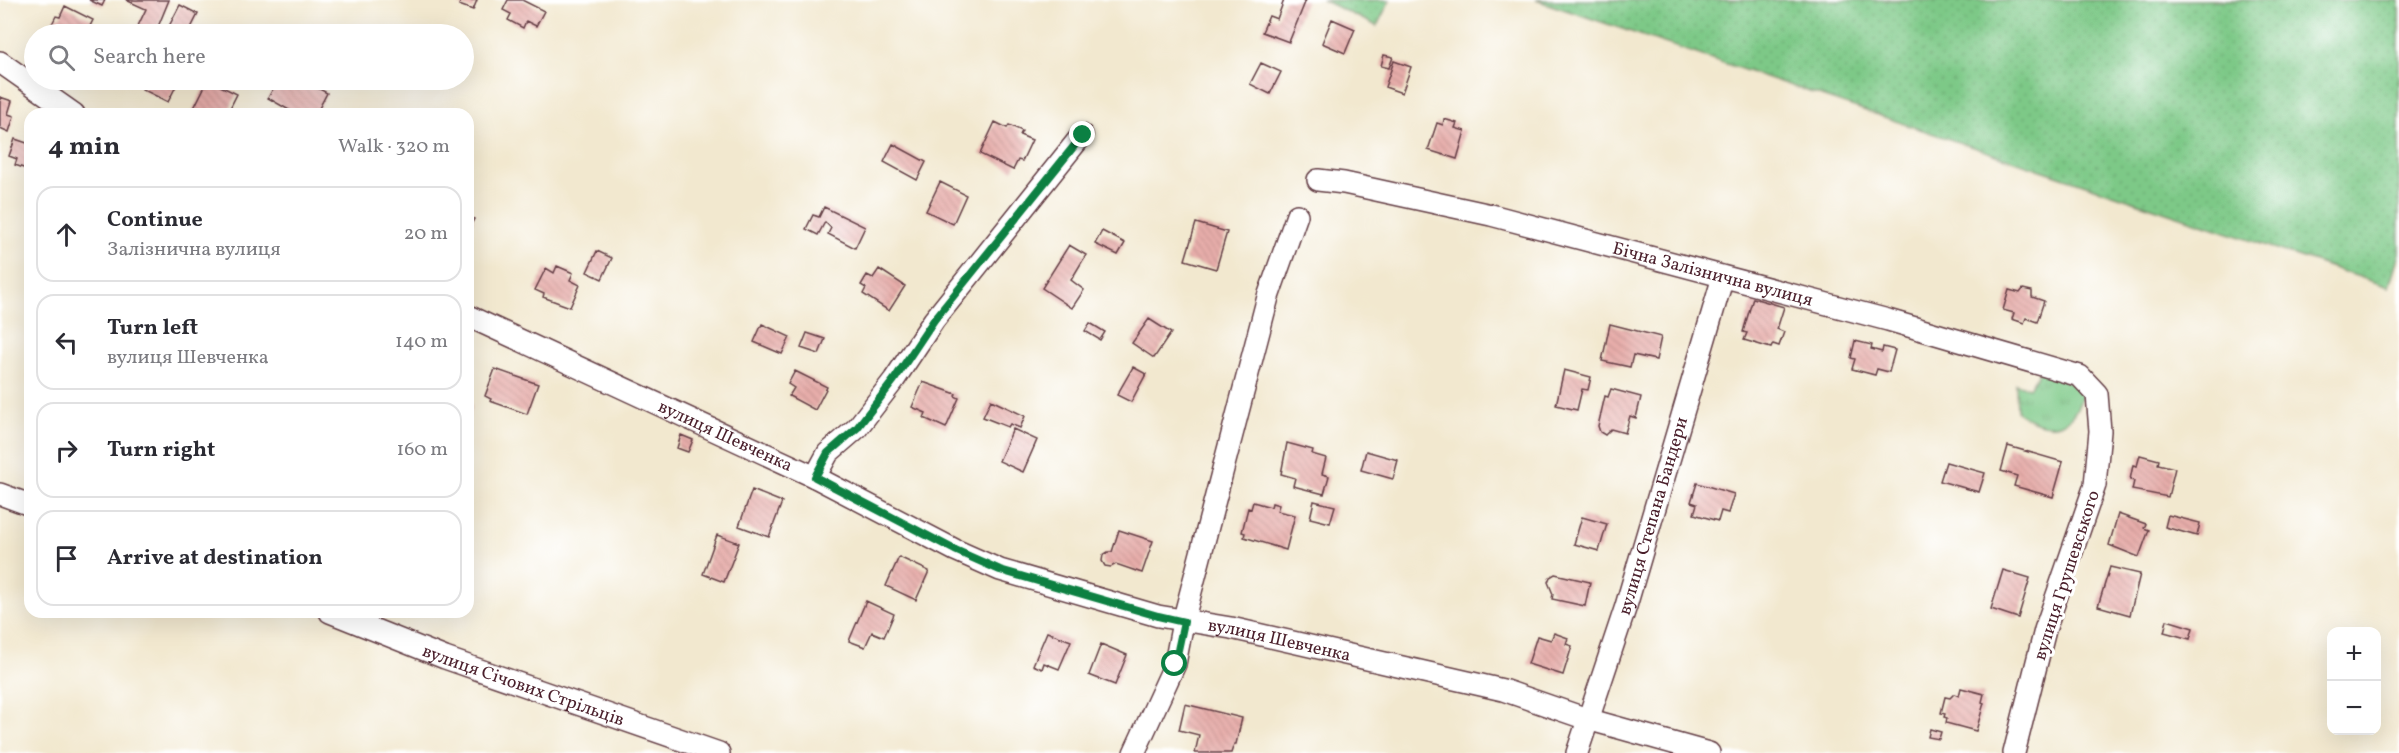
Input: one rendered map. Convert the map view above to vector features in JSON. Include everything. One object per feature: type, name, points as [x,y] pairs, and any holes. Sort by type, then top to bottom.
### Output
[{"type":"street","points":[[0,63],[24,80]]},
{"type":"street","points":[[39,90],[65,108]]},
{"type":"street","points":[[815,477],[828,453],[857,428],[894,380],[934,320],[1083,135]]},
{"type":"street","name":"Бічна Залізнична вулиця","points":[[1318,180],[1344,183],[1491,215],[1888,320],[2080,376],[2097,394]]},
{"type":"street","points":[[1134,753],[1175,664],[1268,297],[1297,215]]},
{"type":"street","name":"вулиця Степана Бандери","points":[[1577,753],[1626,606],[1724,277]]},
{"type":"street","name":"вулиця Шевченка","points":[[474,319],[815,477],[955,550],[1000,570],[1158,616],[1230,628],[1503,690],[1587,719],[1709,753]]},
{"type":"street","name":"вулиця Грушевського","points":[[2014,753],[2045,630],[2095,485],[2100,431],[2097,394]]},
{"type":"street","points":[[0,494],[24,503]]},
{"type":"street","name":"вулиця Січових Стрільців","points":[[345,618],[445,658],[719,753]]},
{"type":"green space","points":[[1322,0],[1390,0],[1377,26]]},
{"type":"green space","points":[[1536,0],[2399,0],[2399,253],[2389,287]]},
{"type":"green space","points":[[2040,371],[2084,388],[2080,402],[2068,420],[2050,425],[2029,419],[2017,412],[2016,384],[2029,388]]},
{"type":"building","points":[[89,0],[105,0],[102,6]]},
{"type":"building","points":[[126,0],[169,0],[159,24],[139,24],[146,9]]},
{"type":"building","points":[[461,0],[477,0],[473,10],[459,5]]},
{"type":"building","points":[[508,0],[522,0],[544,11],[536,26],[526,21],[523,28],[508,20],[511,14],[503,10]]},
{"type":"building","points":[[1284,0],[1306,0],[1289,42],[1262,32],[1269,16],[1277,19]]},
{"type":"building","points":[[180,5],[198,14],[193,24],[170,24]]},
{"type":"building","points":[[65,6],[93,20],[91,24],[52,24],[56,16],[60,17]]},
{"type":"building","points":[[1332,19],[1355,29],[1345,53],[1322,43]]},
{"type":"building","points":[[1384,55],[1393,57],[1389,68],[1381,66]]},
{"type":"building","points":[[1394,61],[1411,67],[1402,93],[1385,87]]},
{"type":"building","points":[[1261,63],[1281,72],[1270,94],[1250,84]]},
{"type":"building","points":[[144,90],[174,90],[168,102]]},
{"type":"building","points":[[203,90],[229,90],[237,94],[230,108],[194,108]]},
{"type":"building","points":[[272,90],[321,90],[327,93],[319,108],[286,108],[268,98]]},
{"type":"building","points":[[0,97],[12,101],[8,114],[14,116],[9,132],[0,128]]},
{"type":"building","points":[[1444,119],[1457,123],[1455,128],[1465,131],[1457,159],[1428,150],[1437,123],[1443,125]]},
{"type":"building","points":[[995,122],[1007,128],[1009,125],[1022,131],[1020,135],[1032,140],[1022,161],[1018,160],[1013,170],[980,154]]},
{"type":"building","points":[[15,139],[24,142],[24,168],[15,165],[17,159],[9,156]]},
{"type":"building","points":[[893,144],[926,162],[917,180],[884,162]]},
{"type":"building","points":[[940,182],[966,195],[953,224],[926,211]]},
{"type":"building","points":[[824,207],[865,227],[855,248],[828,234],[831,228],[825,222],[818,235],[806,229],[813,215],[819,217]]},
{"type":"building","points":[[1196,223],[1227,232],[1216,269],[1185,260]]},
{"type":"building","points":[[1102,231],[1125,243],[1118,255],[1095,244]]},
{"type":"building","points":[[1069,245],[1086,255],[1071,280],[1084,290],[1072,308],[1042,288]]},
{"type":"building","points":[[597,251],[612,258],[602,279],[587,272]]},
{"type":"building","points":[[557,266],[573,273],[570,280],[580,285],[570,307],[543,297],[544,294],[535,290],[546,268],[554,273]]},
{"type":"building","points":[[879,269],[905,286],[889,311],[863,294],[866,288],[861,285],[867,275],[873,278]]},
{"type":"building","points":[[2023,289],[2032,291],[2032,297],[2044,301],[2037,322],[2026,318],[2024,323],[2012,319],[2014,313],[2003,310],[2009,290],[2020,293]]},
{"type":"building","points":[[1753,298],[1784,307],[1777,329],[1784,332],[1779,346],[1773,344],[1771,348],[1744,340],[1747,333],[1743,332]]},
{"type":"building","points":[[1149,319],[1171,333],[1154,358],[1132,343]]},
{"type":"building","points":[[1090,323],[1105,332],[1100,340],[1085,331]]},
{"type":"building","points":[[762,324],[790,337],[782,354],[754,342]]},
{"type":"building","points":[[1610,324],[1661,337],[1656,360],[1633,355],[1630,367],[1602,361]]},
{"type":"building","points":[[807,333],[825,339],[819,354],[801,348]]},
{"type":"building","points":[[1855,341],[1872,345],[1871,349],[1882,352],[1883,347],[1895,350],[1889,372],[1877,369],[1875,375],[1852,369],[1855,359],[1851,358]]},
{"type":"building","points":[[1133,367],[1146,374],[1131,402],[1117,395]]},
{"type":"building","points":[[495,369],[538,384],[527,414],[490,401],[491,399],[485,396]]},
{"type":"building","points":[[1564,370],[1591,377],[1588,390],[1582,389],[1577,410],[1556,405]]},
{"type":"building","points":[[795,371],[827,387],[815,410],[789,396],[794,388],[788,384]]},
{"type":"building","points":[[923,382],[956,394],[955,396],[959,398],[946,428],[924,418],[926,413],[912,407]]},
{"type":"building","points":[[1611,389],[1641,397],[1636,418],[1630,416],[1625,433],[1611,429],[1605,435],[1600,432],[1598,426],[1605,396],[1608,397]]},
{"type":"building","points":[[991,400],[1025,416],[1020,428],[1010,424],[1008,427],[983,417]]},
{"type":"building","points":[[1013,429],[1037,440],[1023,472],[999,461]]},
{"type":"building","points":[[681,435],[693,440],[688,452],[677,448]]},
{"type":"building","points":[[1287,443],[1313,450],[1312,454],[1326,458],[1322,474],[1329,476],[1324,494],[1293,486],[1295,478],[1281,474]]},
{"type":"building","points":[[2008,446],[2063,462],[2053,497],[2014,486],[2017,476],[2001,471]]},
{"type":"building","points":[[1366,451],[1398,460],[1393,479],[1361,470]]},
{"type":"building","points":[[2140,455],[2159,460],[2158,464],[2175,468],[2168,497],[2132,490],[2134,481],[2130,480],[2133,465],[2137,466]]},
{"type":"building","points":[[1946,462],[1985,473],[1979,492],[1940,481]]},
{"type":"building","points":[[1697,483],[1734,494],[1728,513],[1721,511],[1718,521],[1694,514],[1697,504],[1691,502]]},
{"type":"building","points":[[752,490],[782,502],[769,537],[739,526]]},
{"type":"building","points":[[1314,501],[1335,506],[1330,523],[1310,518]]},
{"type":"building","points":[[1253,502],[1271,507],[1272,503],[1279,505],[1277,511],[1295,515],[1286,550],[1244,537],[1245,533],[1242,532],[1248,508],[1251,509]]},
{"type":"building","points":[[2118,514],[2146,524],[2144,528],[2149,530],[2139,557],[2109,545]]},
{"type":"building","points":[[2168,515],[2200,523],[2197,536],[2165,527]]},
{"type":"building","points":[[1582,517],[1607,524],[1599,551],[1574,544]]},
{"type":"building","points":[[1119,530],[1153,541],[1142,573],[1116,564],[1111,567],[1105,566],[1102,561],[1103,555],[1112,552]]},
{"type":"building","points":[[717,535],[739,543],[724,582],[703,574]]},
{"type":"building","points":[[899,557],[929,571],[916,600],[886,586]]},
{"type":"building","points":[[2110,567],[2140,574],[2130,615],[2098,606]]},
{"type":"building","points":[[2003,570],[2030,578],[2018,618],[1991,609]]},
{"type":"building","points":[[1555,574],[1590,582],[1585,606],[1552,599],[1553,594],[1548,582]]},
{"type":"building","points":[[866,601],[894,614],[884,637],[872,632],[865,647],[849,641]]},
{"type":"building","points":[[2167,620],[2193,628],[2190,639],[2164,632]]},
{"type":"building","points":[[1047,632],[1071,641],[1059,669],[1044,663],[1042,669],[1033,665]]},
{"type":"building","points":[[1554,633],[1568,638],[1566,644],[1572,646],[1563,675],[1528,664],[1537,636],[1551,640]]},
{"type":"building","points":[[1101,644],[1127,655],[1115,685],[1089,675]]},
{"type":"building","points":[[1961,688],[1984,694],[1982,702],[1984,703],[1976,731],[1946,723],[1945,714],[1941,713],[1945,697],[1950,698],[1954,694],[1959,696]]},
{"type":"building","points":[[1185,704],[1242,718],[1236,744],[1231,753],[1195,753],[1199,735],[1179,730]]},
{"type":"building","points":[[1930,729],[1941,732],[1939,739],[1928,737]]},
{"type":"route","points":[[1083,135],[934,320],[894,380],[857,428],[828,453],[815,477],[955,550],[1000,570],[1184,622],[1175,664]]}]
